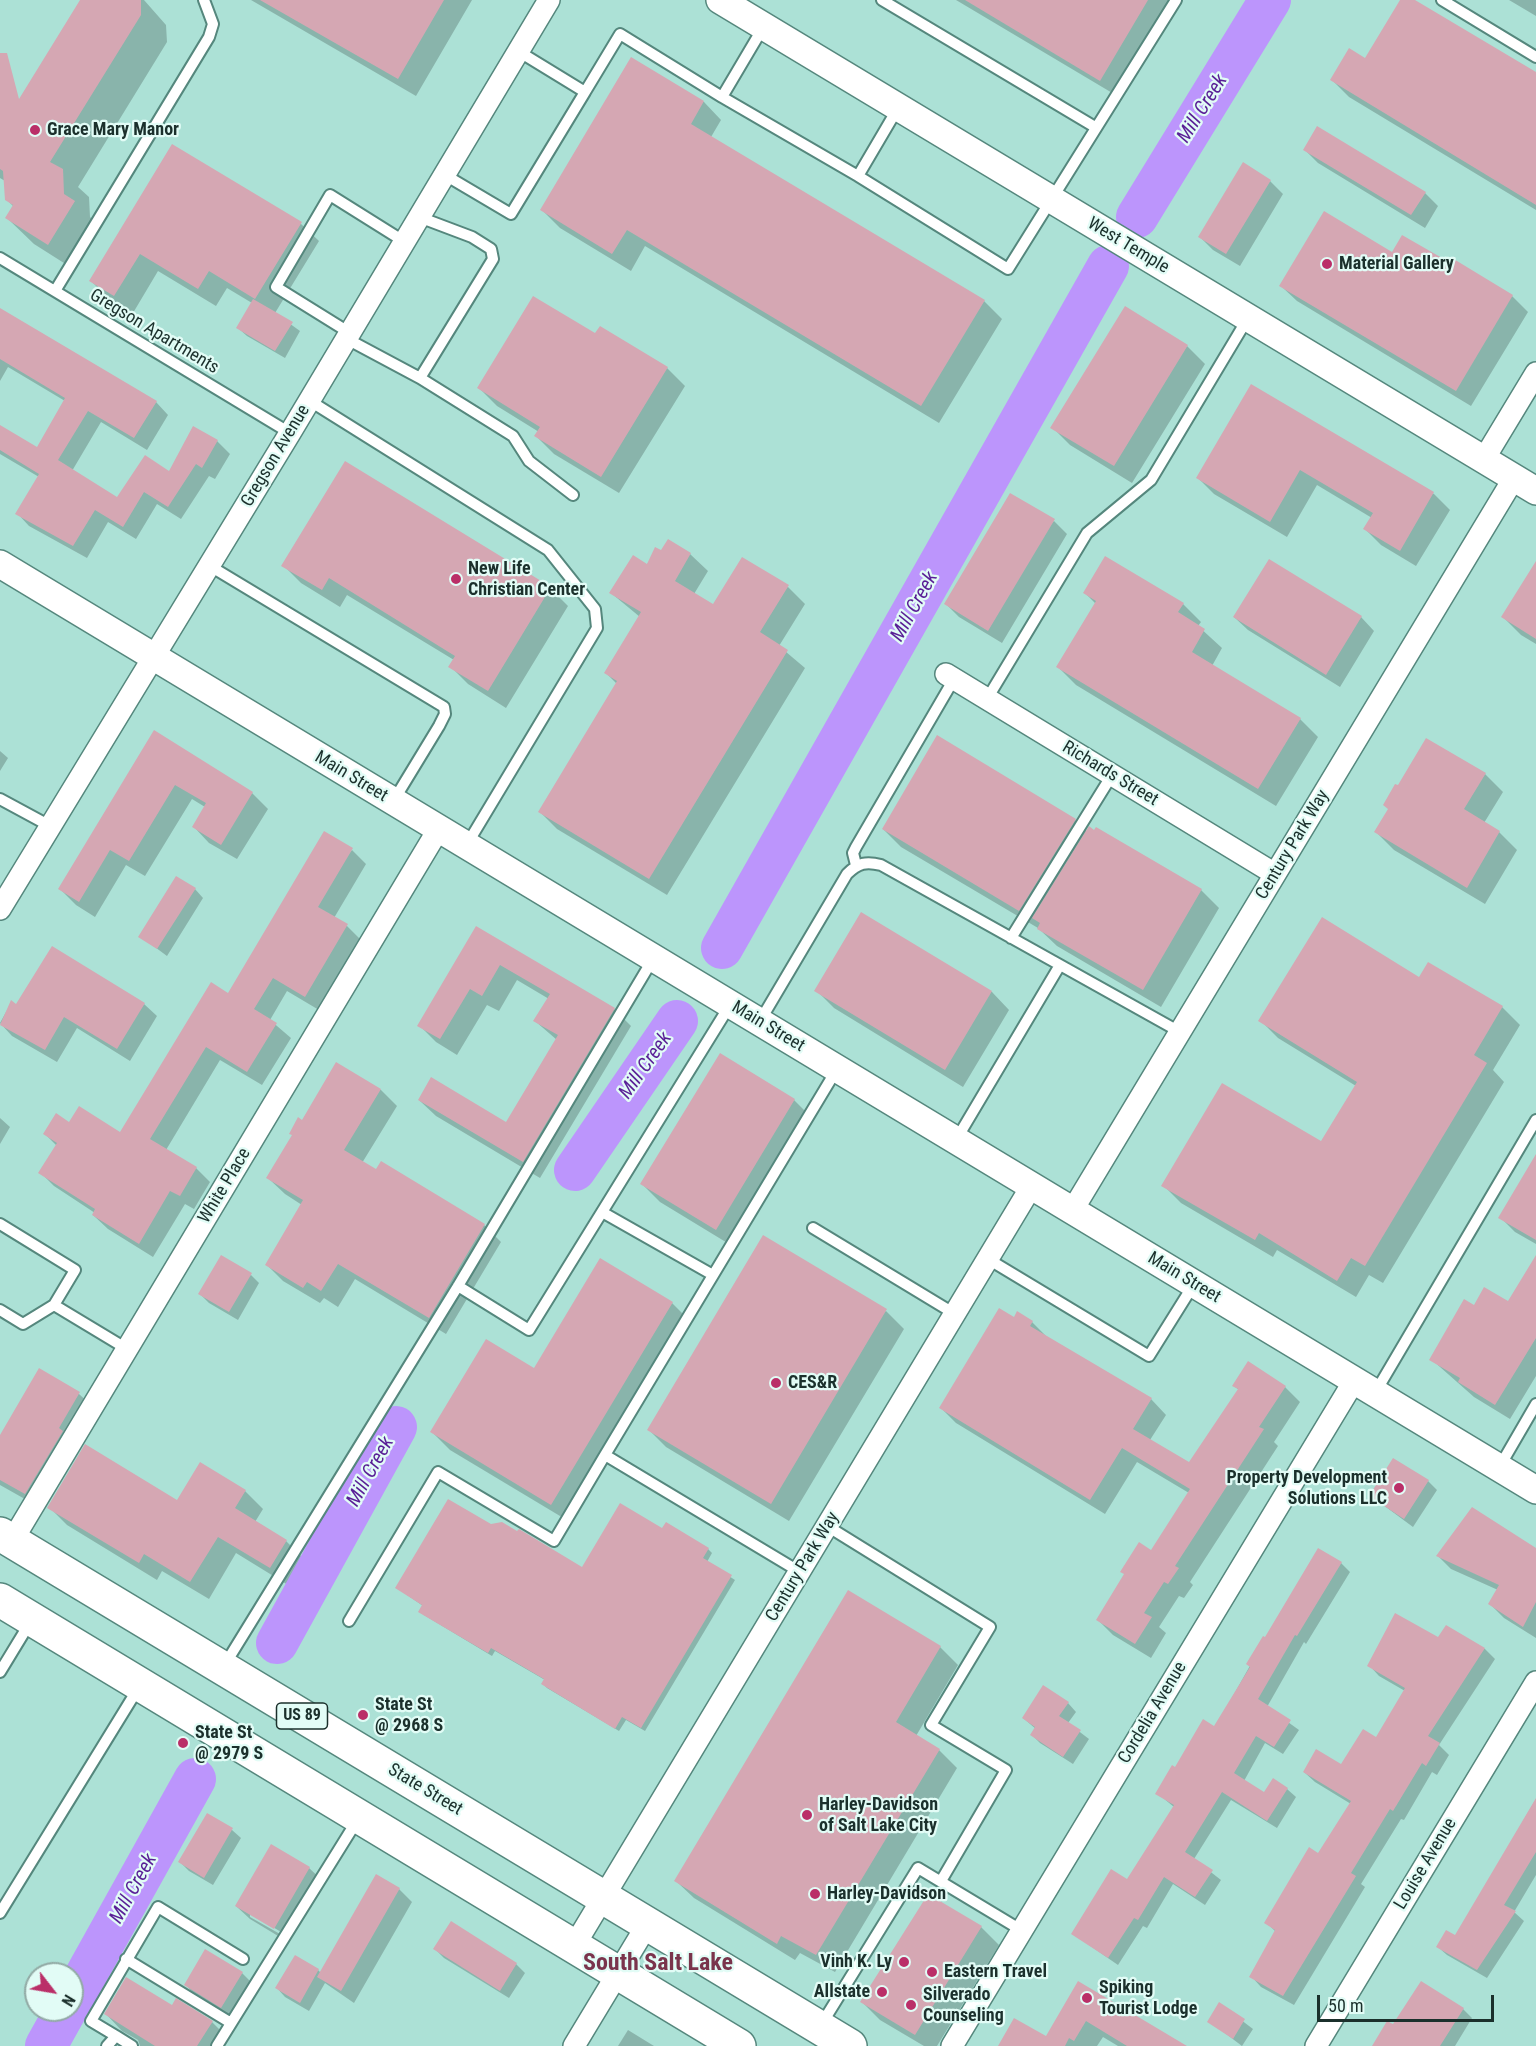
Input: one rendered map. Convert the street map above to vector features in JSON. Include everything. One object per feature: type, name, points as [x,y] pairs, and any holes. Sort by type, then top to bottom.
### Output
[{"type":"main road","name":"State Street","points":[[6,1538],[850,2046]]},
{"type":"main road","points":[[0,1599],[739,2046]]},
{"type":"street","name":"Gregson Avenue","points":[[0,909],[290,434],[549,0]]},
{"type":"street","name":"West Temple","points":[[735,4],[764,26],[898,108],[1525,484]]},
{"type":"street","points":[[1484,459],[1536,374]]},
{"type":"street","name":"Century Park Way","points":[[1072,1211],[1275,874],[1525,484]]},
{"type":"street","name":"Main Street","points":[[0,564],[1536,1490]]},
{"type":"street","name":"Richards Street","points":[[950,677],[1275,874]]},
{"type":"street","name":"White Place","points":[[6,1538],[127,1350],[438,830]]},
{"type":"street","name":"Century Park Way","points":[[574,1947],[1031,1187]]},
{"type":"street","name":"Cordelia Avenue","points":[[952,2046],[1021,1930],[1364,1387]]},
{"type":"street","name":"Louise Avenue","points":[[1316,2046],[1536,1682]]},
{"type":"street","points":[[574,2046],[647,1925]]},
{"type":"lane","points":[[55,291],[209,37],[213,24],[204,0]]},
{"type":"lane","points":[[882,0],[1095,127]]},
{"type":"lane","points":[[445,175],[511,214],[620,34],[722,97],[858,176],[1008,269],[1176,0]]},
{"type":"lane","points":[[1442,0],[1536,57]]},
{"type":"lane","points":[[722,97],[764,26]]},
{"type":"lane","points":[[518,51],[585,92]]},
{"type":"lane","points":[[858,176],[898,108]]},
{"type":"lane","points":[[405,242],[330,195],[276,287],[348,336],[513,436],[529,461],[573,495]]},
{"type":"lane","points":[[419,217],[472,237],[494,254],[420,378]]},
{"type":"lane","name":"Gregson Apartments","points":[[0,258],[290,434]]},
{"type":"lane","points":[[987,699],[1087,533],[1151,480],[1248,318]]},
{"type":"lane","points":[[310,400],[548,550],[594,609],[597,627],[466,846]]},
{"type":"lane","points":[[210,566],[444,707],[445,714],[439,726],[393,802]]},
{"type":"lane","points":[[856,865],[853,853],[856,847],[950,677]]},
{"type":"lane","points":[[1011,938],[1112,776]]},
{"type":"lane","points":[[0,799],[50,826]]},
{"type":"lane","points":[[760,1022],[847,874],[856,865],[868,862],[881,866],[1180,1032]]},
{"type":"lane","points":[[223,1669],[458,1286],[654,959]]},
{"type":"lane","points":[[956,1141],[1060,965]]},
{"type":"lane","points":[[458,1286],[529,1330],[730,1005]]},
{"type":"lane","points":[[349,1621],[438,1472],[554,1541],[837,1069]]},
{"type":"lane","points":[[1364,1387],[1536,1120]]},
{"type":"lane","points":[[602,1212],[713,1275]]},
{"type":"lane","points":[[0,1224],[75,1270],[54,1305],[23,1324],[1,1314]]},
{"type":"lane","points":[[813,1228],[955,1314]]},
{"type":"lane","points":[[988,1259],[1149,1356],[1195,1284]]},
{"type":"lane","points":[[54,1305],[127,1350]]},
{"type":"lane","points":[[1499,1468],[1536,1404]]},
{"type":"lane","points":[[605,1455],[800,1572]]},
{"type":"lane","points":[[827,1526],[990,1627],[931,1725],[1005,1770],[941,1881]]},
{"type":"lane","points":[[0,1672],[32,1619]]},
{"type":"lane","points":[[0,1913],[141,1684]]},
{"type":"lane","points":[[217,2046],[360,1816]]},
{"type":"lane","points":[[820,2028],[918,1868],[1021,1930]]},
{"type":"lane","points":[[132,2046],[91,2021],[158,1907],[243,1959]]},
{"type":"lane","points":[[126,1959],[231,2024]]},
{"type":"lane","points":[[107,2046],[116,2036]]},
{"type":"building","name":"Grace Mary Manor","points":[[80,0],[141,0],[141,15],[50,162],[63,169],[64,194],[75,201],[48,245],[5,218],[13,205],[5,200],[3,171],[0,169],[0,53],[7,53],[19,99]]},
{"type":"building","points":[[260,0],[444,0],[398,79]]},
{"type":"building","points":[[965,0],[1148,0],[1100,81]]},
{"type":"building","points":[[1400,0],[1415,0],[1536,72],[1536,205],[1330,80],[1349,48],[1365,58]]},
{"type":"building","points":[[631,57],[704,101],[691,124],[985,300],[921,406],[627,230],[612,254],[540,210]]},
{"type":"building","points":[[1317,126],[1426,192],[1411,215],[1303,150]]},
{"type":"building","points":[[172,144],[302,222],[255,299],[209,271],[198,289],[140,254],[114,296],[89,281]]},
{"type":"building","points":[[1243,162],[1271,180],[1226,254],[1198,237]]},
{"type":"building","points":[[1324,211],[1392,252],[1402,235],[1449,262],[1452,258],[1513,295],[1456,391],[1279,286]]},
{"type":"building","points":[[533,296],[595,333],[600,326],[668,367],[601,477],[534,436],[540,427],[477,388]]},
{"type":"building","points":[[253,299],[293,322],[275,351],[236,328]]},
{"type":"building","points":[[1125,306],[1188,345],[1114,466],[1050,428]]},
{"type":"building","points":[[0,308],[157,401],[134,438],[88,411],[58,460],[117,497],[145,455],[169,471],[193,426],[218,440],[202,468],[196,464],[168,507],[144,492],[123,527],[95,510],[73,546],[15,514],[39,474],[0,450],[0,425],[37,447],[65,398],[0,359]]},
{"type":"building","points":[[1251,384],[1434,492],[1400,551],[1363,529],[1373,513],[1300,470],[1270,522],[1196,478]]},
{"type":"building","points":[[345,461],[551,587],[488,691],[448,667],[455,656],[329,578],[322,590],[281,566]]},
{"type":"building","points":[[1010,493],[1055,519],[988,631],[944,604]]},
{"type":"building","points":[[668,539],[691,553],[675,581],[713,604],[742,557],[789,585],[760,632],[788,650],[649,879],[538,812],[617,681],[604,673],[641,612],[609,593],[633,555],[647,564],[655,547],[661,550]]},
{"type":"building","points":[[1105,556],[1184,603],[1178,612],[1205,629],[1192,652],[1301,718],[1258,789],[1056,667],[1096,601],[1083,593]]},
{"type":"building","points":[[1269,559],[1362,616],[1326,675],[1233,617]]},
{"type":"building","points":[[1536,561],[1536,639],[1501,617]]},
{"type":"building","points":[[154,730],[253,792],[221,845],[192,827],[206,803],[175,785],[129,861],[110,850],[79,902],[58,889]]},
{"type":"building","points":[[937,735],[1076,819],[1019,911],[882,829]]},
{"type":"building","points":[[1426,738],[1486,773],[1464,809],[1500,831],[1467,888],[1374,832],[1388,809],[1383,805],[1395,784],[1398,785]]},
{"type":"building","points":[[1089,826],[1094,830],[1096,827],[1202,889],[1143,990],[1037,929],[1040,923],[1032,918]]},
{"type":"building","points":[[324,831],[353,848],[318,907],[348,924],[305,997],[273,978],[254,1009],[277,1023],[247,1072],[206,1047],[150,1139],[197,1167],[180,1196],[170,1191],[139,1244],[92,1215],[95,1209],[38,1173],[57,1143],[43,1134],[56,1113],[69,1122],[79,1106],[120,1132],[211,982],[228,993]]},
{"type":"building","points":[[176,876],[196,888],[157,949],[138,937]]},
{"type":"building","points":[[861,912],[992,991],[945,1070],[814,991]]},
{"type":"building","points":[[1322,917],[1419,977],[1428,962],[1503,1006],[1474,1055],[1487,1063],[1365,1266],[1351,1258],[1337,1281],[1259,1233],[1255,1240],[1161,1186],[1222,1083],[1321,1141],[1357,1082],[1258,1021]]},
{"type":"building","points":[[476,926],[615,1008],[523,1162],[418,1100],[431,1077],[506,1122],[558,1035],[533,1021],[550,994],[500,965],[482,996],[470,989],[440,1039],[417,1026]]},
{"type":"building","points":[[52,946],[145,1003],[117,1049],[64,1017],[45,1050],[0,1025],[11,1000],[16,1004]]},
{"type":"building","points":[[720,1053],[795,1099],[716,1230],[640,1184]]},
{"type":"building","points":[[336,1062],[381,1089],[344,1150],[376,1169],[381,1161],[485,1224],[429,1318],[338,1264],[321,1291],[307,1282],[303,1288],[265,1265],[303,1200],[266,1178],[292,1135],[289,1134],[298,1117],[302,1120]]},
{"type":"building","points":[[1536,1154],[1536,1240],[1498,1218]]},
{"type":"building","points":[[763,1235],[887,1309],[771,1504],[647,1430]]},
{"type":"building","points":[[221,1255],[252,1273],[229,1312],[198,1294]]},
{"type":"building","points":[[1536,1255],[1536,1338],[1495,1405],[1458,1382],[1460,1378],[1429,1360],[1464,1299],[1474,1305],[1484,1287],[1508,1301]]},
{"type":"building","points":[[600,1258],[673,1302],[551,1505],[430,1432],[486,1339],[534,1368]]},
{"type":"building","points":[[999,1308],[1014,1317],[1017,1311],[1033,1321],[1030,1326],[1152,1398],[1133,1429],[1189,1462],[1238,1389],[1232,1386],[1248,1361],[1286,1386],[1259,1427],[1264,1429],[1175,1566],[1179,1568],[1168,1584],[1164,1582],[1144,1613],[1152,1617],[1135,1644],[1096,1620],[1124,1574],[1120,1572],[1139,1542],[1151,1550],[1190,1489],[1122,1448],[1090,1500],[939,1408]]},
{"type":"building","points":[[39,1368],[80,1392],[59,1428],[63,1431],[25,1494],[0,1480],[0,1435]]},
{"type":"building","points":[[85,1444],[177,1500],[200,1462],[246,1490],[235,1508],[287,1540],[270,1568],[218,1537],[190,1582],[144,1554],[139,1563],[47,1508]]},
{"type":"building","name":"Property Development Solutions LLC","points":[[1393,1458],[1429,1480],[1404,1519],[1369,1496]]},
{"type":"building","points":[[448,1499],[491,1524],[502,1522],[517,1531],[519,1529],[582,1567],[620,1503],[662,1528],[666,1522],[709,1548],[703,1558],[732,1575],[641,1728],[622,1717],[615,1729],[541,1684],[544,1679],[491,1648],[488,1653],[418,1612],[422,1605],[395,1588]]},
{"type":"building","points":[[1472,1507],[1536,1548],[1536,1602],[1523,1627],[1488,1604],[1499,1585],[1436,1556]]},
{"type":"building","points":[[1318,1548],[1342,1562],[1297,1636],[1295,1635],[1258,1699],[1291,1720],[1274,1747],[1256,1736],[1234,1773],[1264,1792],[1273,1778],[1288,1788],[1267,1821],[1222,1792],[1185,1852],[1213,1870],[1195,1897],[1164,1877],[1138,1920],[1134,1918],[1108,1958],[1071,1934],[1111,1869],[1127,1879],[1174,1805],[1155,1794],[1172,1765],[1175,1767],[1203,1719],[1214,1726],[1250,1667],[1246,1664],[1263,1636],[1265,1637]]},
{"type":"building","name":"Harley-Davidson of Salt Lake City","points":[[848,1590],[941,1646],[896,1722],[940,1749],[816,1955],[781,1936],[777,1944],[674,1881]]},
{"type":"building","points":[[1395,1613],[1438,1637],[1446,1625],[1485,1648],[1428,1736],[1440,1743],[1426,1766],[1422,1763],[1393,1811],[1390,1809],[1351,1873],[1356,1876],[1283,1996],[1249,1977],[1275,1930],[1264,1923],[1309,1847],[1318,1853],[1351,1801],[1303,1772],[1316,1749],[1341,1764],[1363,1729],[1376,1737],[1405,1688],[1367,1666]]},
{"type":"building","points":[[1043,1685],[1069,1702],[1059,1716],[1081,1730],[1063,1757],[1030,1735],[1035,1727],[1022,1718]]},
{"type":"building","points":[[1536,1798],[1536,1852],[1504,1905],[1516,1911],[1477,1970],[1436,1947],[1446,1930],[1455,1935]]},
{"type":"building","points":[[207,1813],[233,1828],[204,1878],[178,1862]]},
{"type":"building","points":[[271,1844],[310,1867],[274,1929],[235,1906]]},
{"type":"building","points":[[376,1874],[400,1888],[341,1991],[317,1977]]},
{"type":"building","points":[[928,1894],[982,1926],[915,2035],[860,2002]]},
{"type":"building","points":[[451,1921],[517,1963],[500,1991],[433,1949]]},
{"type":"building","points":[[205,1949],[243,1972],[221,2008],[184,1985]]},
{"type":"building","points":[[295,1955],[319,1969],[300,2003],[275,1988]]},
{"type":"building","points":[[126,1977],[172,2005],[176,1998],[213,2021],[197,2046],[155,2046],[104,2014]]},
{"type":"building","name":"Spiking Tourist Lodge","points":[[1078,1981],[1187,2046],[1127,2046],[1086,2021],[1074,2041],[1069,2038],[1065,2046],[998,2046],[1014,2018],[1046,2036]]},
{"type":"building","points":[[1421,1981],[1464,2008],[1440,2046],[1372,2046],[1387,2021],[1393,2024]]},
{"type":"building","points":[[1219,2002],[1245,2019],[1233,2039],[1207,2022]]},
{"type":"waterway","name":"Mill Creek","points":[[1137,217],[1270,0]]},
{"type":"waterway","name":"Mill Creek","points":[[722,948],[1108,266]]},
{"type":"waterway","name":"Mill Creek","points":[[575,1170],[677,1021]]},
{"type":"waterway","name":"Mill Creek","points":[[277,1643],[396,1427]]},
{"type":"waterway","name":"Mill Creek","points":[[84,1978],[195,1779]]},
{"type":"waterway","name":"Mill Creek","points":[[46,2046],[59,2022]]},
{"type":"place","name":"Grace Mary Manor","points":[[35,130]]},
{"type":"place","name":"Material Gallery","points":[[1327,264]]},
{"type":"place","name":"New Life Christian Center","points":[[456,579]]},
{"type":"place","name":"CES&R","points":[[776,1383]]},
{"type":"place","name":"Property Development Solutions LLC","points":[[1399,1488]]},
{"type":"place","name":"State St @ 2968 S","points":[[363,1715]]},
{"type":"place","name":"State St @ 2979 S","points":[[183,1743]]},
{"type":"place","name":"Harley-Davidson of Salt Lake City","points":[[807,1815]]},
{"type":"place","name":"Harley-Davidson","points":[[815,1894]]},
{"type":"place","name":"Vinh K. Ly","points":[[904,1962]]},
{"type":"place","name":"Eastern Travel","points":[[932,1972]]},
{"type":"place","name":"Allstate","points":[[882,1992]]},
{"type":"place","name":"Spiking Tourist Lodge","points":[[1087,1998]]},
{"type":"place","name":"Silverado Counseling","points":[[911,2005]]},
{"type":"district","name":"South Salt Lake","points":[[658,1964]]}]
